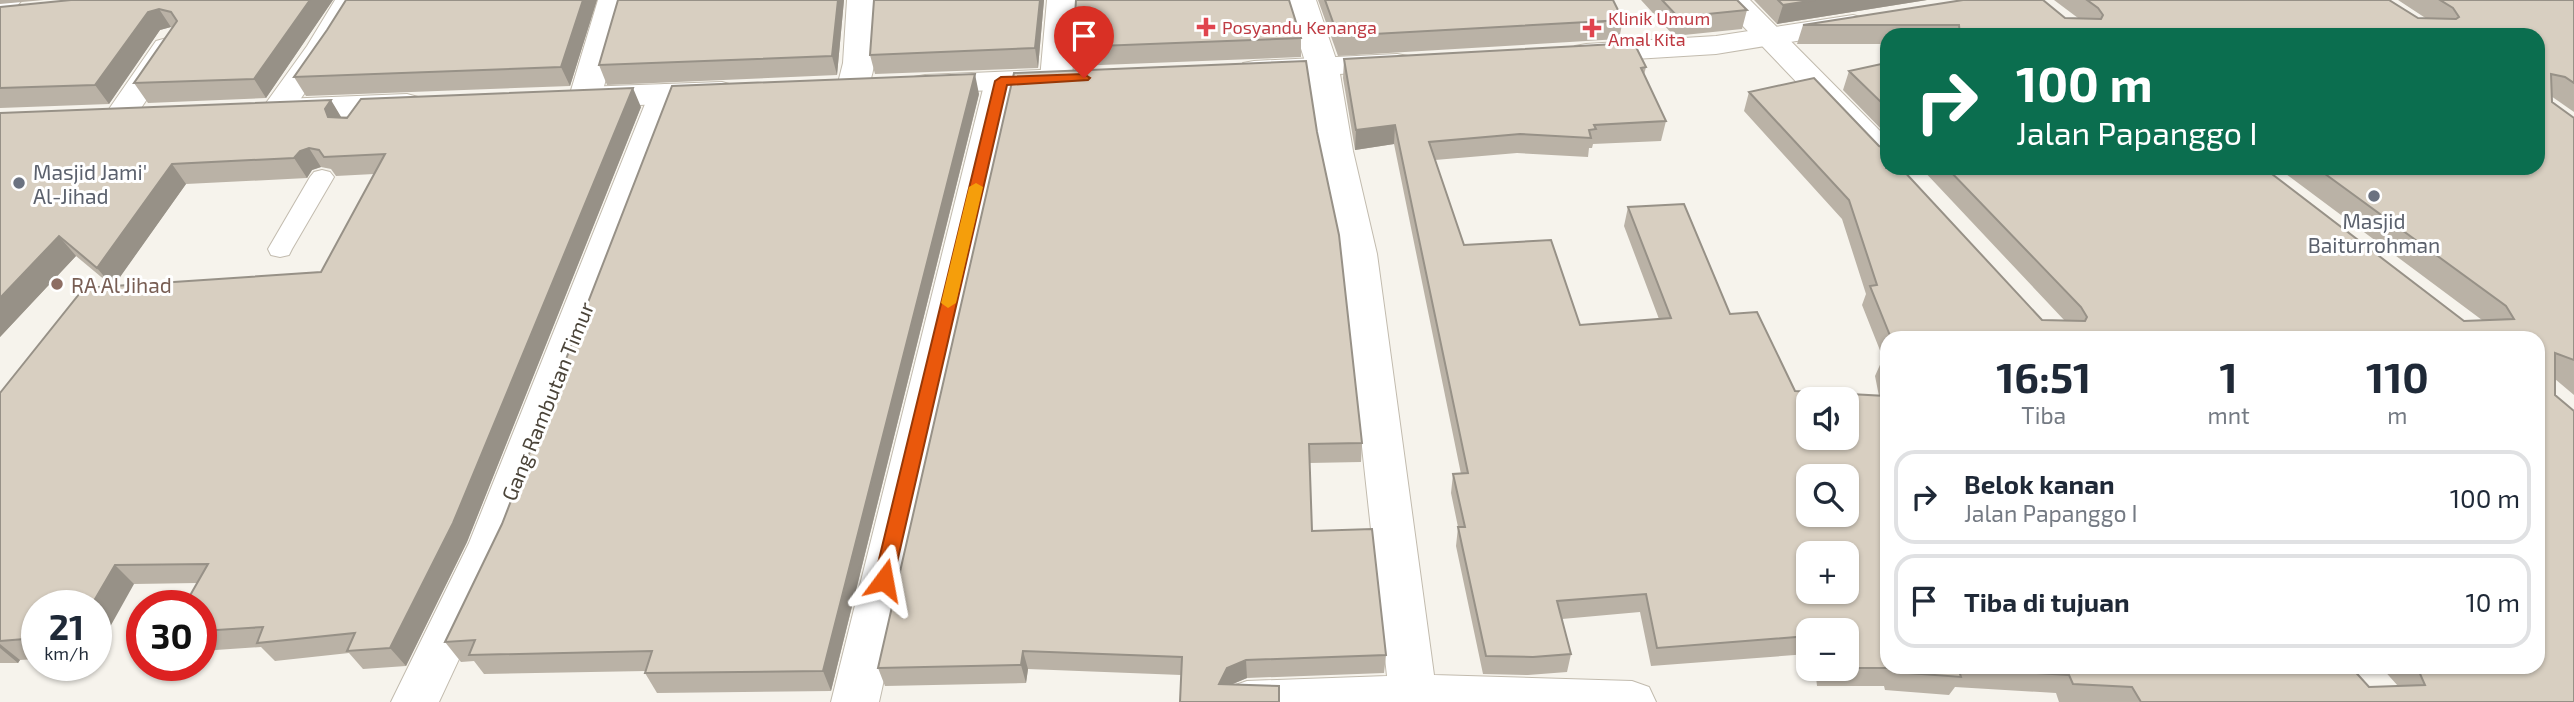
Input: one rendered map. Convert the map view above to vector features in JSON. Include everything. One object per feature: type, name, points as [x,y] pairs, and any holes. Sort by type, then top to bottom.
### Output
[{"type":"street","points":[[350,0],[321,48],[264,110],[358,118],[431,103]]},
{"type":"street","points":[[613,0],[571,98],[745,91]]},
{"type":"street","points":[[862,0],[858,63],[863,86],[1098,77]]},
{"type":"street","points":[[1056,79],[1062,0]]},
{"type":"street","points":[[1301,0],[1323,68],[1336,151],[1359,254],[1413,696]]},
{"type":"street","points":[[1733,0],[1880,150]]},
{"type":"street","points":[[0,8],[18,7]]},
{"type":"street","points":[[0,16],[18,7]]},
{"type":"street","points":[[1553,55],[1716,45],[1878,20]]},
{"type":"street","points":[[159,114],[107,117],[172,39]]},
{"type":"street","points":[[1222,72],[1432,61]]},
{"type":"street","points":[[855,702],[1001,81]]},
{"type":"street","name":"Gang Rambutan Timur","points":[[415,702],[491,543],[665,94]]},
{"type":"street","points":[[1247,702],[1413,696],[1632,702]]},
{"type":"lane","points":[[280,248],[322,177]]},
{"type":"building","points":[[71,0],[310,0],[254,79],[134,83],[177,21],[171,12],[159,9],[148,12],[95,85],[0,88],[0,7]]},
{"type":"building","points":[[346,0],[583,0],[561,67],[294,77]]},
{"type":"building","points":[[618,0],[838,0],[832,56],[599,65]]},
{"type":"building","points":[[874,0],[1040,0],[1035,48],[870,55]]},
{"type":"building","points":[[1076,0],[1289,0],[1301,38],[1073,47]]},
{"type":"building","points":[[1325,0],[1613,0],[1623,20],[1338,36]]},
{"type":"building","points":[[1662,0],[1737,0],[1747,10],[1678,17]]},
{"type":"building","points":[[1778,0],[1815,0],[1783,5]]},
{"type":"building","points":[[1963,0],[2043,0],[2065,18],[2101,19],[2103,15],[2098,8],[2087,0],[2389,0],[2418,18],[2456,19],[2459,17],[2453,8],[2440,0],[2574,0],[2574,83],[2565,77],[2551,74],[2552,102],[2574,118],[2574,360],[2555,353],[2555,395],[2574,411],[2574,702],[2141,702],[2132,687],[2073,684],[2069,675],[2053,674],[2357,674],[2369,687],[2425,685],[2420,674],[2545,674],[2545,331],[1888,331],[1870,286],[1877,285],[1849,200],[1749,92],[1814,78],[1880,146],[1880,175],[1907,175],[2042,320],[2085,321],[2087,317],[2081,307],[1954,175],[2273,175],[2464,321],[2514,319],[2506,306],[2327,175],[2545,175],[2545,28],[1959,28],[1959,25],[1803,25]]},
{"type":"building","points":[[1634,43],[1646,67],[1641,68],[1666,121],[1594,125],[1596,129],[1589,130],[1591,138],[1520,134],[1429,142],[1464,245],[1551,240],[1580,325],[1671,318],[1628,207],[1684,204],[1730,314],[1757,312],[1796,391],[1796,450],[1859,450],[1859,395],[1880,396],[1880,668],[1859,668],[1859,618],[1796,618],[1796,637],[1657,648],[1646,594],[1557,601],[1571,654],[1533,657],[1486,656],[1458,527],[1465,527],[1453,474],[1468,473],[1395,125],[1356,130],[1344,59]]},
{"type":"building","points":[[1306,61],[1317,132],[1339,235],[1362,443],[1309,444],[1312,531],[1372,529],[1386,655],[1246,660],[1227,668],[1219,684],[1279,686],[1279,702],[1180,702],[1182,657],[1023,651],[1021,665],[878,668],[1014,73]]},
{"type":"building","points":[[1880,64],[1880,101],[1849,71]]},
{"type":"building","points":[[975,74],[823,671],[645,673],[652,651],[469,655],[475,640],[445,642],[502,524],[672,86]]},
{"type":"building","points":[[633,88],[453,523],[390,648],[347,651],[355,633],[257,643],[263,627],[217,630],[217,590],[193,590],[208,564],[115,565],[100,590],[21,590],[21,639],[0,641],[0,393],[84,288],[321,272],[385,154],[324,157],[319,150],[309,148],[300,151],[294,158],[172,164],[97,268],[59,236],[0,298],[0,113],[331,100],[325,109],[328,117],[347,118],[361,99]]},
{"type":"building","points":[[1921,674],[1960,674],[1961,677]]},
{"type":"slow traffic","points":[[948,303],[976,187]]},
{"type":"place","name":"Posyandu Kenanga","points":[[1206,27]]},
{"type":"place","name":"Klinik Umum Amal Kita","points":[[1592,28]]},
{"type":"place","name":"Masjid Jami' Al-Jihad","points":[[19,183]]},
{"type":"place","name":"Masjid Baiturrohman","points":[[2374,196]]},
{"type":"place","name":"RA Al Jihad","points":[[57,284]]},
{"type":"route","points":[[884,580],[1001,81],[1084,78]]}]
